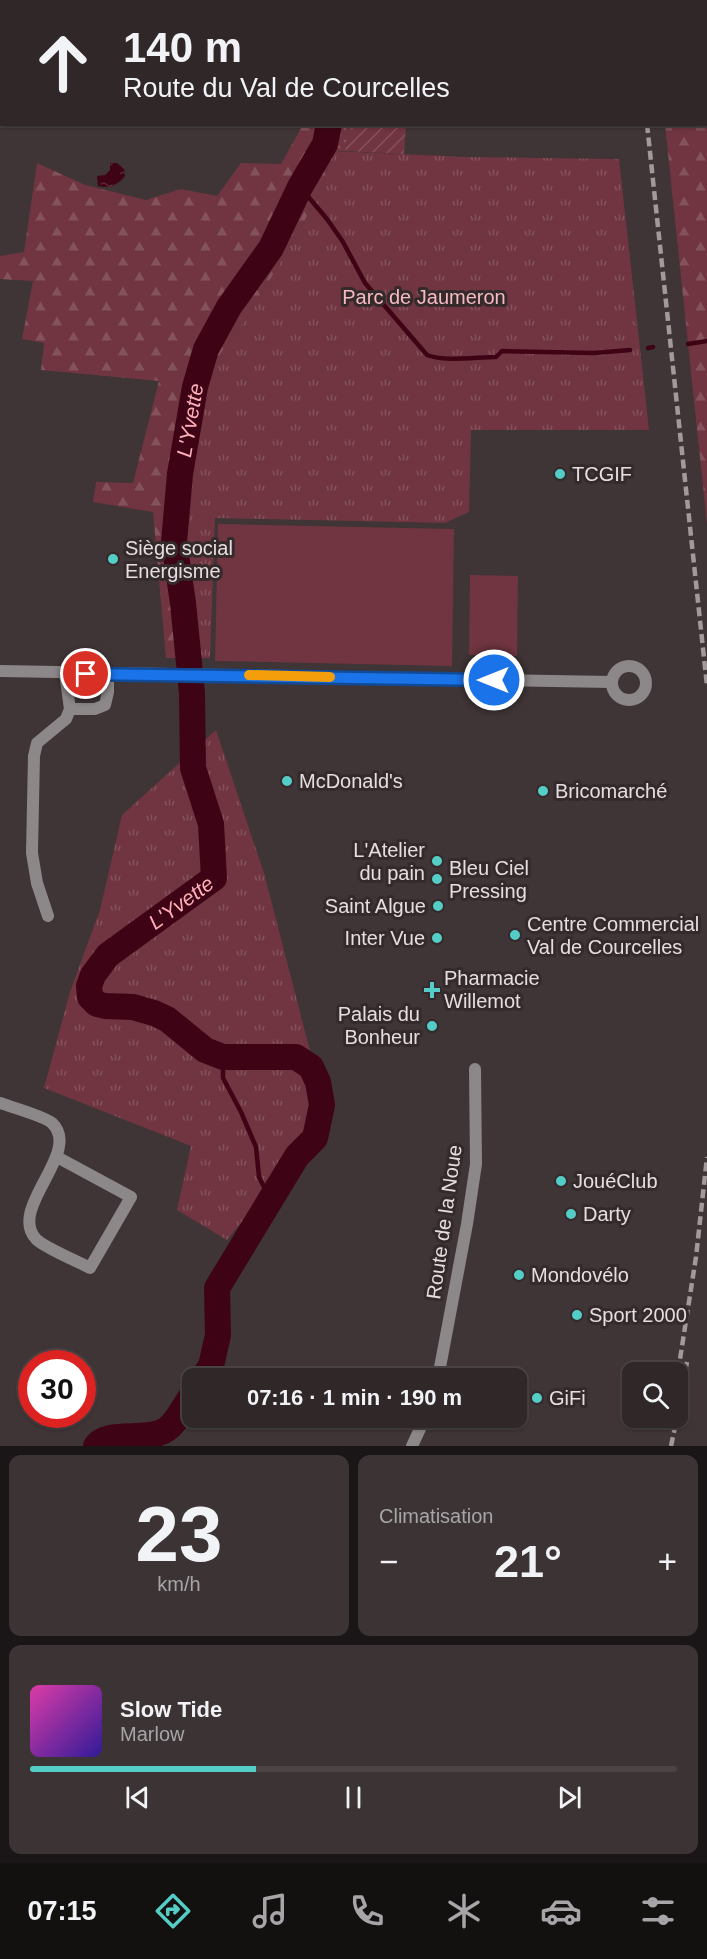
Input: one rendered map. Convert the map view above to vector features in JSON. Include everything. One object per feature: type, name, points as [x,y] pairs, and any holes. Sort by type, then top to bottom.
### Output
[{"type":"street","points":[[0,671],[612,682]]},
{"type":"street","points":[[48,916],[37,883],[32,853],[33,756],[37,743],[66,719],[69,709],[65,673]]},
{"type":"street","points":[[69,709],[95,709],[105,705],[108,674]]},
{"type":"street","name":"Route de la Noue","points":[[440,1368],[476,1164],[475,1069]]},
{"type":"street","points":[[0,1103],[51,1122],[58,1131],[57,1157],[33,1202],[30,1218],[32,1232],[37,1240],[90,1268],[131,1197],[57,1157]]},
{"type":"street","points":[[412,1446],[420,1428]]},
{"type":"green space","points":[[301,126],[338,126],[323,189],[255,306],[216,360],[185,530],[192,658],[166,658],[153,512],[93,502],[96,482],[133,483],[159,381],[41,370],[44,343],[22,339],[33,281],[0,279],[0,256],[24,252],[37,163],[85,185],[146,200],[181,189],[217,196],[241,163],[281,164]]},
{"type":"green space","points":[[338,126],[352,126],[345,151],[332,151]]},
{"type":"green space","points":[[351,126],[406,126],[404,154],[345,151]]},
{"type":"green space","points":[[665,126],[707,126],[707,524]]},
{"type":"green space","name":"Parc de Jaumeron","points":[[332,151],[466,157],[619,159],[649,430],[471,430],[469,512],[445,523],[215,518],[210,658],[192,658],[185,530],[200,423],[216,360],[255,306],[323,189]]},
{"type":"green space","points":[[218,524],[454,529],[452,666],[215,661]]},
{"type":"green space","points":[[470,575],[518,576],[517,656],[469,655]]},
{"type":"green space","points":[[216,730],[264,873],[316,1074],[306,1142],[227,1240],[177,1210],[191,1146],[44,1088],[70,992],[100,910],[122,815]]},
{"type":"water","points":[[110,163],[117,163],[124,169],[125,176],[113,186],[98,186],[97,176],[105,175],[110,170]]},
{"type":"waterway","name":"L'Yvette","points":[[210,1368],[218,1335],[217,1288],[297,1156],[315,1138],[322,1105],[318,1082],[311,1067],[296,1057],[223,1057],[205,1050],[167,1019],[154,1013],[133,1007],[97,1004],[90,997],[89,986],[93,975],[108,955],[214,878],[211,824],[193,768],[192,693],[174,542],[180,474],[195,387],[206,349],[229,307],[271,248],[300,187],[325,144],[329,126]]},
{"type":"waterway","points":[[300,187],[343,242],[365,283],[427,355],[461,359],[496,357],[502,351],[594,353],[630,350]]},
{"type":"waterway","points":[[688,344],[707,341]]},
{"type":"waterway","points":[[648,348],[653,347]]},
{"type":"waterway","points":[[223,1057],[223,1078],[256,1147],[259,1177],[264,1187],[273,1194]]},
{"type":"waterway","name":"L'Yvette","points":[[96,1446],[109,1438],[159,1433],[167,1429],[182,1410]]},
{"type":"railway","points":[[647,126],[707,686]]},
{"type":"railway","points":[[680,1362],[696,1257],[707,1157]]},
{"type":"railway","points":[[671,1446],[675,1428]]},
{"type":"slow traffic","points":[[249,675],[330,677]]},
{"type":"place","name":"TCGIF","points":[[560,474]]},
{"type":"place","name":"Siège social Energisme","points":[[113,559]]},
{"type":"place","name":"McDonald's","points":[[287,781]]},
{"type":"place","name":"Bricomarché","points":[[543,791]]},
{"type":"place","name":"L'Atelier du pain","points":[[437,861]]},
{"type":"place","name":"Bleu Ciel Pressing","points":[[437,879]]},
{"type":"place","name":"Saint Algue","points":[[438,906]]},
{"type":"place","name":"Centre Commercial Val de Courcelles","points":[[515,935]]},
{"type":"place","name":"Inter Vue","points":[[437,938]]},
{"type":"place","name":"Pharmacie Willemot","points":[[432,990]]},
{"type":"place","name":"Palais du Bonheur","points":[[432,1026]]},
{"type":"place","name":"JouéClub","points":[[561,1181]]},
{"type":"place","name":"Darty","points":[[571,1214]]},
{"type":"place","name":"Mondovélo","points":[[519,1275]]},
{"type":"place","name":"Sport 2000","points":[[577,1315]]},
{"type":"place","name":"GiFi","points":[[537,1398]]},
{"type":"route","points":[[86,674],[494,680]]}]
